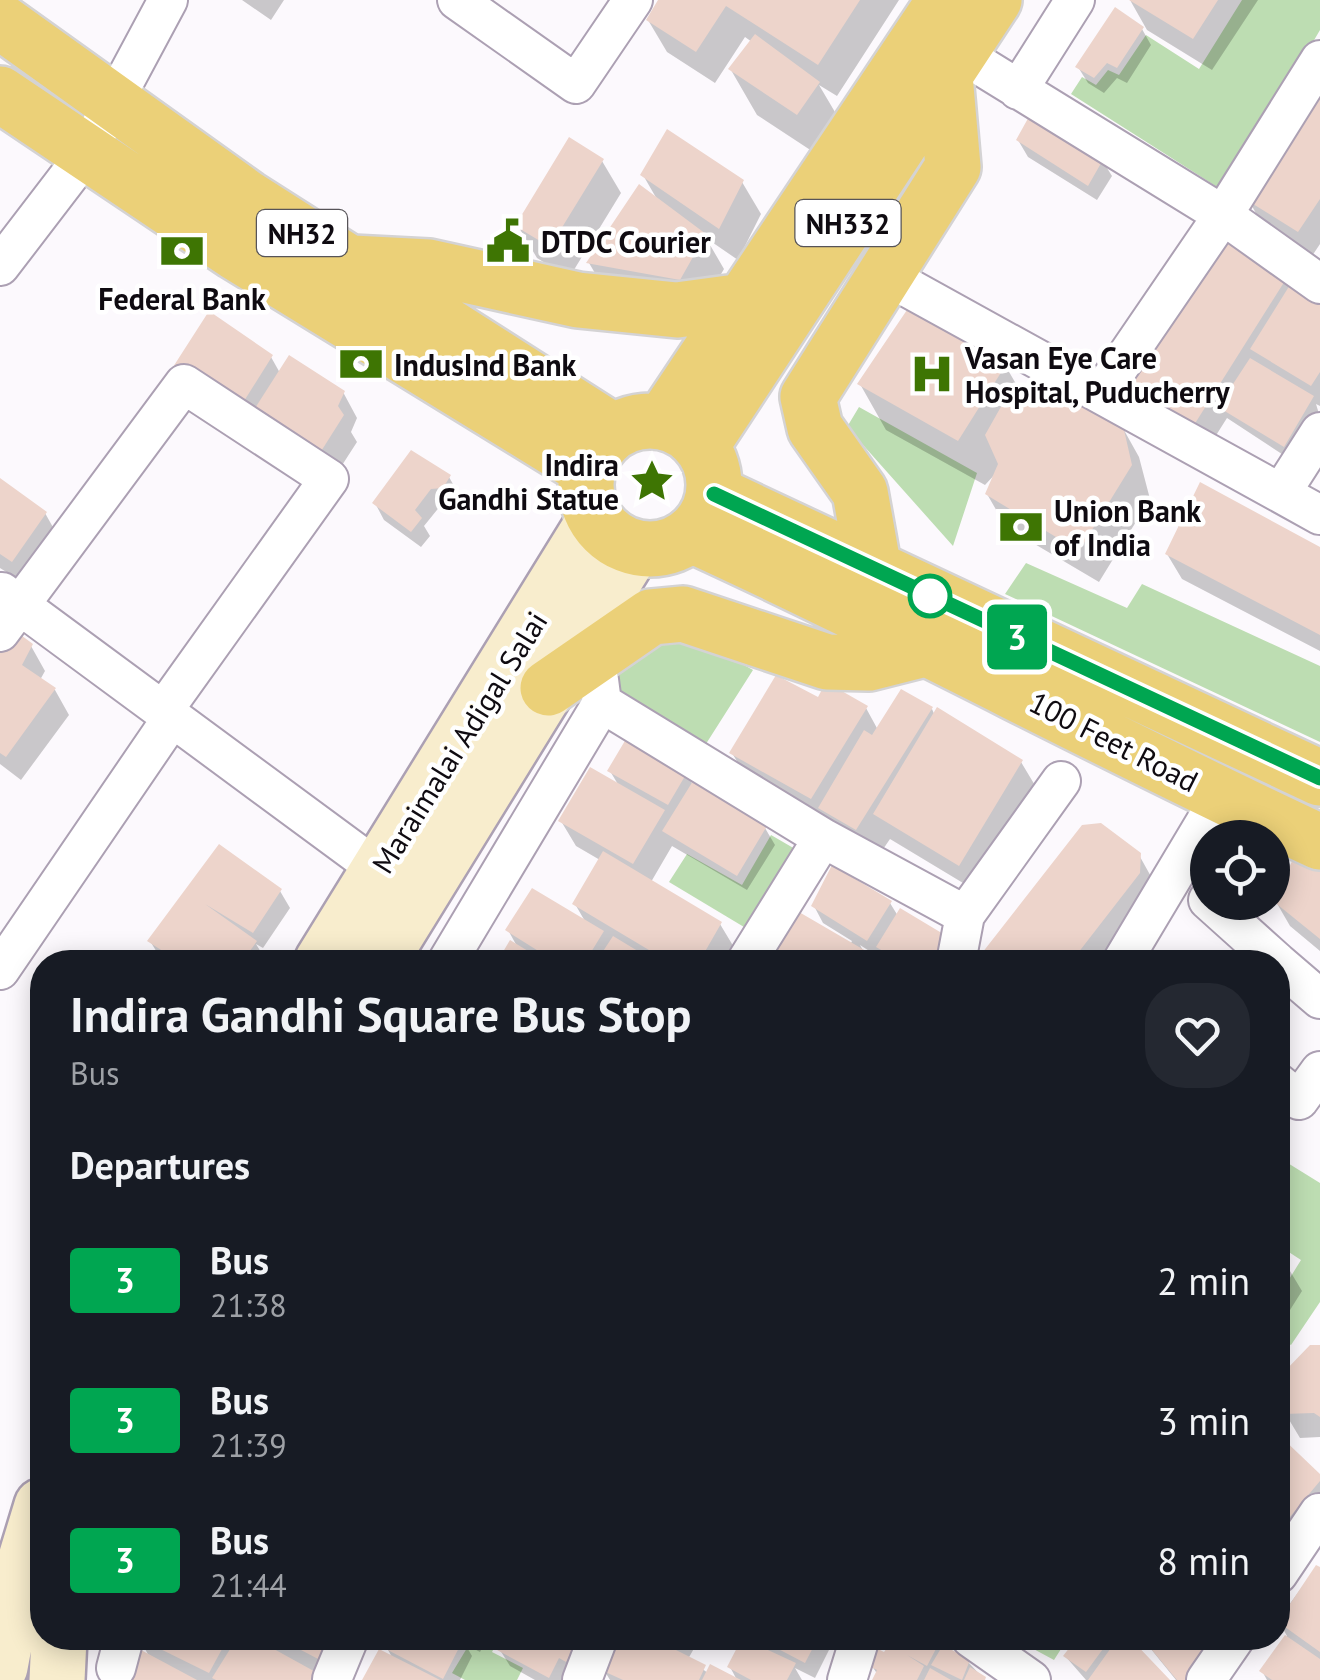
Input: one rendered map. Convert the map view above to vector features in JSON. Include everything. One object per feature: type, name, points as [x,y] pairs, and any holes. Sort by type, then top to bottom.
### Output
[{"type":"highway","name":"NH332","points":[[650,483],[744,301],[945,0]]},
{"type":"highway","name":"NH332","points":[[650,483],[952,65],[994,0]]},
{"type":"highway","name":"NH32","points":[[0,20],[110,102],[349,263],[650,483]]},
{"type":"highway","points":[[874,570],[860,492],[815,428],[808,397],[953,166],[952,65]]},
{"type":"highway","name":"NH32","points":[[0,94],[85,155],[650,483]]},
{"type":"highway","points":[[349,263],[429,267],[578,300],[677,310],[744,301]]},
{"type":"highway","name":"100 Feet Road","points":[[650,483],[874,570],[1320,778]]},
{"type":"highway","name":"100 Feet Road","points":[[650,483],[932,647],[1243,816],[1320,842]]},
{"type":"highway","points":[[548,688],[599,680],[651,616],[683,614],[828,662],[869,663],[932,647]]},
{"type":"main road","name":"Maraimalai Adigal Salai","points":[[386,950],[548,688],[650,483]]},
{"type":"main road","name":"Maraimalai Adigal Salai","points":[[329,950],[378,870],[650,483]]},
{"type":"main road","points":[[0,1668],[30,1547]]},
{"type":"main road","points":[[58,1680],[59,1650]]},
{"type":"street","points":[[0,266],[85,155],[168,0]]},
{"type":"street","points":[[457,0],[576,84],[634,0]]},
{"type":"street","points":[[1018,90],[1075,0]]},
{"type":"street","points":[[1102,392],[1223,215],[1320,60]]},
{"type":"street","points":[[952,65],[1018,90],[1223,215],[1320,284]]},
{"type":"street","points":[[885,274],[1320,515]]},
{"type":"street","points":[[0,970],[168,714],[329,479],[184,384],[6,609],[168,714],[378,870]]},
{"type":"street","points":[[1281,493],[1320,432]]},
{"type":"street","points":[[453,950],[599,680],[823,838],[965,915]]},
{"type":"street","points":[[958,950],[965,915],[1061,780]]},
{"type":"street","points":[[1131,950],[1243,816]]},
{"type":"street","points":[[753,950],[823,838]]},
{"type":"street","points":[[1230,920],[1263,950]]},
{"type":"street","points":[[1290,974],[1320,999]]},
{"type":"street","points":[[1290,1093],[1298,1100],[1320,1072]]},
{"type":"street","points":[[1290,1555],[1318,1512]]},
{"type":"street","points":[[332,1680],[344,1650]]},
{"type":"street","points":[[582,1680],[593,1650]]},
{"type":"street","points":[[847,1680],[856,1650]]},
{"type":"street","points":[[1206,1680],[1227,1650]]},
{"type":"green space","points":[[1242,0],[1320,0],[1320,30],[1225,192],[1071,94],[1082,77],[1096,85],[1108,70],[1119,75],[1146,35],[1199,69]]},
{"type":"green space","points":[[859,407],[977,473],[953,546],[847,427]]},
{"type":"green space","points":[[1026,563],[1127,608],[1142,584],[1320,666],[1320,742],[1005,594]]},
{"type":"green space","points":[[683,631],[753,670],[704,747],[615,694],[618,667]]},
{"type":"green space","points":[[771,835],[802,853],[754,933],[669,882],[687,854],[742,885]]},
{"type":"green space","points":[[1290,1164],[1320,1183],[1320,1302],[1291,1345],[1290,1278],[1301,1260],[1290,1253]]},
{"type":"green space","points":[[466,1650],[493,1650],[523,1668],[517,1680],[465,1680],[452,1673]]},
{"type":"green space","points":[[1035,1650],[1060,1650],[1054,1660]]},
{"type":"building","points":[[658,0],[860,0],[818,65],[726,6],[696,52],[646,20]]},
{"type":"building","points":[[1129,0],[1218,0],[1193,39]]},
{"type":"building","points":[[1115,7],[1144,27],[1117,68],[1107,63],[1094,78],[1075,67]]},
{"type":"building","points":[[755,34],[820,82],[797,115],[728,69]]},
{"type":"building","points":[[1320,86],[1320,199],[1298,232],[1245,199]]},
{"type":"building","points":[[1031,113],[1104,158],[1088,186],[1016,140]]},
{"type":"building","points":[[667,129],[744,180],[719,229],[640,175]]},
{"type":"building","points":[[569,137],[604,159],[550,247],[515,226]]},
{"type":"building","points":[[639,184],[706,234],[680,280],[586,263]]},
{"type":"building","points":[[1223,235],[1288,276],[1194,425],[1129,382]]},
{"type":"building","points":[[1293,280],[1320,297],[1320,372],[1311,386],[1250,349]]},
{"type":"building","name":"Vasan Eye Care Hospital, Puducherry","points":[[911,304],[1007,363],[958,441],[857,384]]},
{"type":"building","points":[[209,311],[273,355],[239,409],[173,367]]},
{"type":"building","points":[[289,355],[345,391],[338,406],[344,415],[313,464],[248,419]]},
{"type":"building","points":[[1250,358],[1314,396],[1284,447],[1218,407]]},
{"type":"building","points":[[1051,376],[1122,421],[1132,465],[1079,551],[985,494],[998,464],[985,435],[1011,389]]},
{"type":"building","points":[[411,450],[451,475],[443,488],[431,489],[415,510],[422,518],[411,532],[372,503]]},
{"type":"building","points":[[0,478],[47,512],[12,562],[0,554]]},
{"type":"building","points":[[1200,482],[1320,547],[1320,635],[1165,554]]},
{"type":"building","points":[[14,630],[33,644],[22,665],[56,688],[6,757],[0,753],[0,649]]},
{"type":"building","points":[[776,675],[818,697],[826,682],[868,706],[811,799],[729,753]]},
{"type":"building","points":[[901,689],[933,707],[856,830],[818,808],[864,730],[872,735]]},
{"type":"building","points":[[937,707],[1023,760],[959,866],[873,814]]},
{"type":"building","points":[[629,734],[688,771],[668,805],[607,771]]},
{"type":"building","points":[[590,767],[665,810],[633,864],[558,821]]},
{"type":"building","points":[[693,781],[767,826],[737,876],[662,831]]},
{"type":"building","points":[[1101,823],[1141,853],[1140,873],[1080,950],[984,950],[1082,825]]},
{"type":"building","points":[[219,844],[282,889],[253,933],[205,904],[257,941],[251,950],[161,950],[147,941]]},
{"type":"building","points":[[603,851],[722,922],[706,950],[649,950],[572,904]]},
{"type":"building","points":[[1294,857],[1320,868],[1320,939],[1290,915],[1290,865]]},
{"type":"building","points":[[832,865],[892,901],[867,941],[811,906]]},
{"type":"building","points":[[532,888],[604,931],[592,950],[537,950],[505,930]]},
{"type":"building","points":[[900,908],[950,938],[944,950],[876,947]]},
{"type":"building","points":[[799,912],[864,950],[776,950]]},
{"type":"building","points":[[613,936],[636,950],[604,950]]},
{"type":"building","points":[[510,940],[526,950],[504,950]]},
{"type":"building","points":[[1310,1345],[1320,1345],[1320,1417],[1314,1413],[1290,1414],[1290,1366]]},
{"type":"building","points":[[1290,1445],[1320,1474],[1320,1481],[1290,1517]]},
{"type":"building","points":[[1316,1565],[1320,1567],[1320,1652],[1290,1631],[1290,1604]]},
{"type":"building","points":[[1290,1638],[1320,1659],[1320,1680],[1272,1680],[1259,1671],[1274,1650],[1290,1650]]},
{"type":"building","points":[[141,1650],[197,1680],[128,1680]]},
{"type":"building","points":[[162,1650],[221,1650],[209,1673]]},
{"type":"building","points":[[230,1650],[276,1650],[330,1680],[216,1680],[212,1678]]},
{"type":"building","points":[[301,1650],[328,1650],[322,1661]]},
{"type":"building","points":[[381,1650],[440,1680],[362,1680]]},
{"type":"building","points":[[388,1650],[458,1650],[443,1679]]},
{"type":"building","points":[[497,1650],[573,1650],[566,1662],[559,1658],[549,1678]]},
{"type":"building","points":[[611,1650],[676,1650],[706,1665],[699,1680],[623,1680],[601,1670]]},
{"type":"building","points":[[736,1650],[768,1650],[796,1663],[787,1680],[751,1680],[727,1667]]},
{"type":"building","points":[[780,1650],[812,1650],[805,1663]]},
{"type":"building","points":[[877,1650],[935,1650],[927,1666],[907,1655],[924,1666],[917,1680],[872,1680],[877,1670],[869,1666]]},
{"type":"building","points":[[940,1650],[952,1650],[970,1660],[962,1680],[931,1665]]},
{"type":"building","points":[[1068,1650],[1102,1650],[1086,1672],[1063,1656]]},
{"type":"building","points":[[1109,1650],[1141,1650],[1170,1680],[1088,1680]]},
{"type":"building","points":[[1152,1650],[1211,1650],[1217,1656],[1196,1680],[1177,1680]]},
{"type":"building","points":[[710,1664],[741,1680],[702,1680]]},
{"type":"building","points":[[970,1667],[986,1677],[985,1680],[964,1680]]},
{"type":"building","points":[[930,1668],[951,1680],[924,1680]]},
{"type":"bus line","name":"3","points":[[714,494],[1320,778]]},
{"type":"place","name":"DTDC Courier","points":[[508,241]]},
{"type":"place","name":"Federal Bank","points":[[182,251]]},
{"type":"place","name":"IndusInd Bank","points":[[361,364]]},
{"type":"place","name":"Vasan Eye Care Hospital, Puducherry","points":[[932,374]]},
{"type":"place","name":"Indira Gandhi Statue","points":[[652,481]]},
{"type":"place","name":"Union Bank of India","points":[[1021,527]]}]
